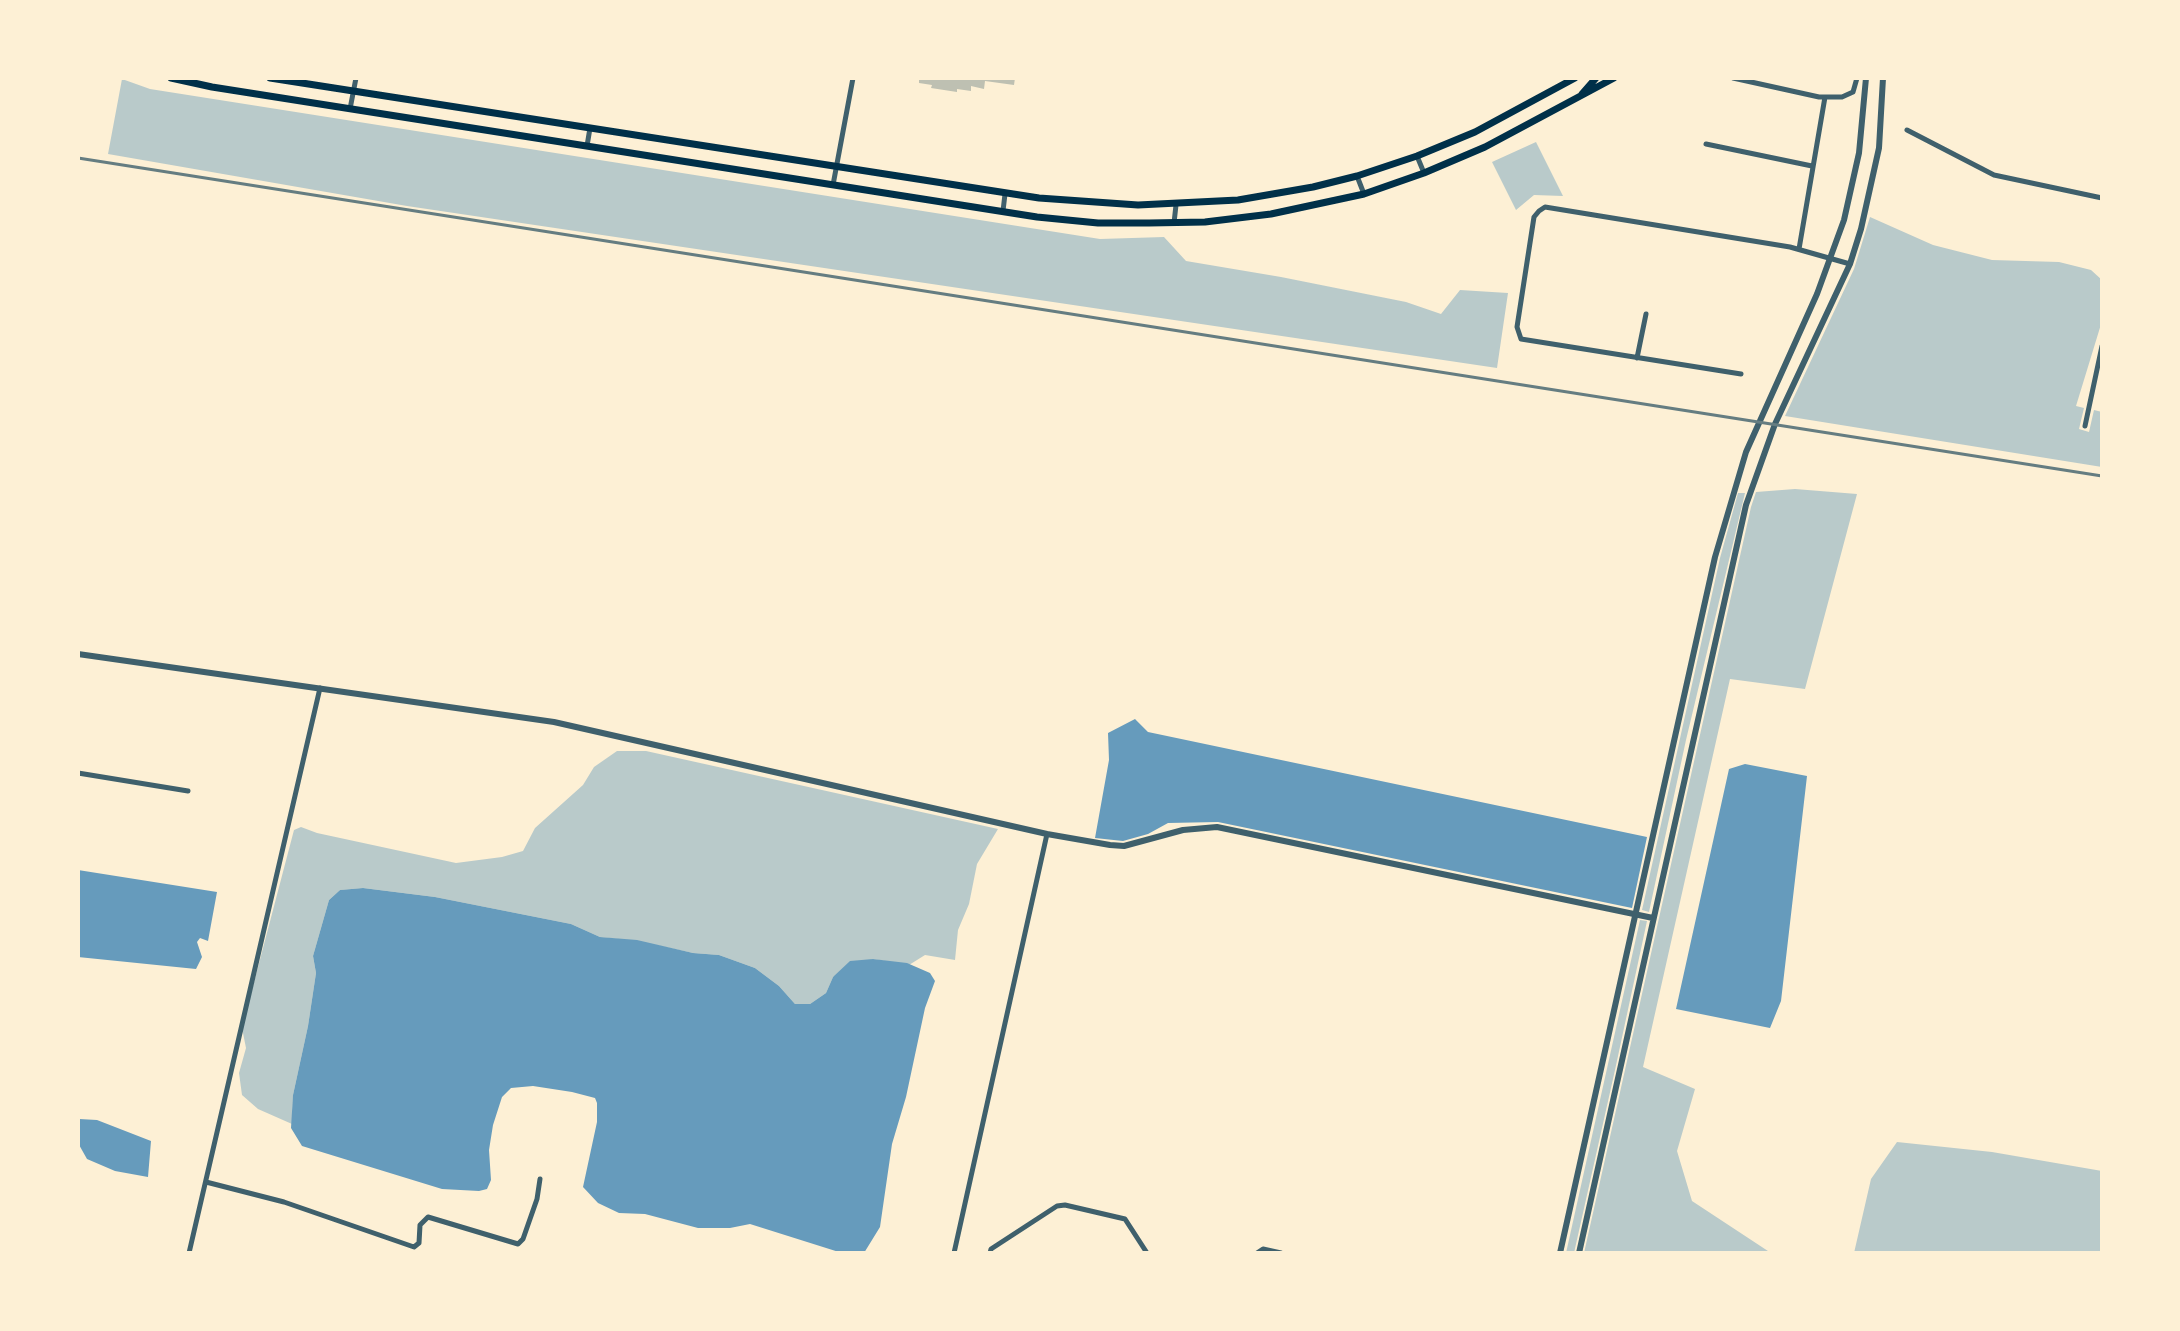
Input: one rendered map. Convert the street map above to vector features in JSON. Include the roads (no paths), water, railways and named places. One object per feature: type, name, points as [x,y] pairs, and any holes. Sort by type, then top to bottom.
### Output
[{"type":"main road","points":[[171,78],[833,185],[1098,223],[1174,223],[1271,214],[1364,194],[1485,147],[1613,78]]},
{"type":"main road","points":[[270,78],[1005,194],[1104,205],[1176,205],[1272,195],[1357,176],[1417,156],[1487,126],[1575,78]]},
{"type":"main road","points":[[1578,98],[1596,78]]},
{"type":"street","points":[[350,109],[356,78]]},
{"type":"street","points":[[833,185],[853,78]]},
{"type":"street","points":[[1733,78],[1825,97],[1849,95],[1855,88],[1857,78]]},
{"type":"street","points":[[1560,1253],[1715,557],[1743,461],[1817,294],[1844,220],[1859,153],[1866,78]]},
{"type":"street","points":[[1579,1253],[1746,505],[1791,390],[1850,264],[1869,202],[1879,148],[1883,78]]},
{"type":"street","points":[[1799,249],[1825,97]]},
{"type":"street","points":[[587,146],[590,128]]},
{"type":"street","points":[[1907,130],[1994,175],[2102,198]]},
{"type":"street","points":[[1706,144],[1812,166]]},
{"type":"street","points":[[1417,156],[1424,173]]},
{"type":"street","points":[[1357,176],[1364,194]]},
{"type":"street","points":[[1003,211],[1005,194]]},
{"type":"street","points":[[1174,223],[1176,205]]},
{"type":"street","points":[[1741,374],[1521,339],[1517,327],[1534,217],[1545,207],[1799,249],[1850,264]]},
{"type":"street","points":[[1637,358],[1646,314]]},
{"type":"street","points":[[2085,426],[2102,346]]},
{"type":"street","points":[[1776,383],[1791,390]]},
{"type":"street","points":[[1743,461],[1760,464]]},
{"type":"street","points":[[78,654],[554,722],[1047,834],[1124,846],[1183,830],[1217,827],[1653,918]]},
{"type":"street","points":[[189,1253],[320,688]]},
{"type":"street","points":[[78,773],[188,791]]},
{"type":"street","points":[[954,1253],[1047,834]]},
{"type":"street","points":[[206,1182],[284,1202],[415,1250],[419,1243],[420,1225],[428,1217],[518,1244],[523,1239],[537,1199],[540,1179]]},
{"type":"street","points":[[990,1253],[991,1249],[1057,1206],[1065,1205],[1125,1219],[1147,1253]]},
{"type":"street","points":[[1257,1253],[1263,1249],[1281,1253]]},
{"type":"water","points":[[1135,719],[1148,732],[1647,837],[1632,908],[1218,822],[1168,823],[1148,834],[1123,841],[1095,838],[1109,760],[1108,733]]},
{"type":"water","points":[[1745,764],[1807,776],[1781,1001],[1770,1028],[1676,1009],[1729,769]]},
{"type":"water","points":[[78,870],[217,892],[208,941],[200,938],[197,942],[202,957],[196,969],[78,957]]},
{"type":"water","points":[[363,888],[435,897],[571,924],[600,937],[637,940],[693,953],[719,955],[755,968],[779,986],[795,1004],[810,1004],[826,993],[833,977],[850,961],[873,959],[907,963],[930,973],[935,981],[925,1008],[906,1097],[892,1144],[880,1227],[864,1253],[842,1253],[750,1224],[730,1228],[698,1228],[645,1214],[619,1213],[598,1203],[583,1187],[597,1122],[597,1103],[595,1098],[572,1092],[533,1086],[511,1088],[502,1097],[489,1150],[491,1180],[487,1189],[479,1191],[442,1189],[302,1146],[291,1128],[293,1095],[316,973],[313,956],[329,900],[340,890]]},
{"type":"water","points":[[79,1119],[97,1120],[151,1141],[148,1177],[115,1171],[87,1159],[78,1143]]},
{"type":"railway","points":[[78,158],[2102,476]]}]
